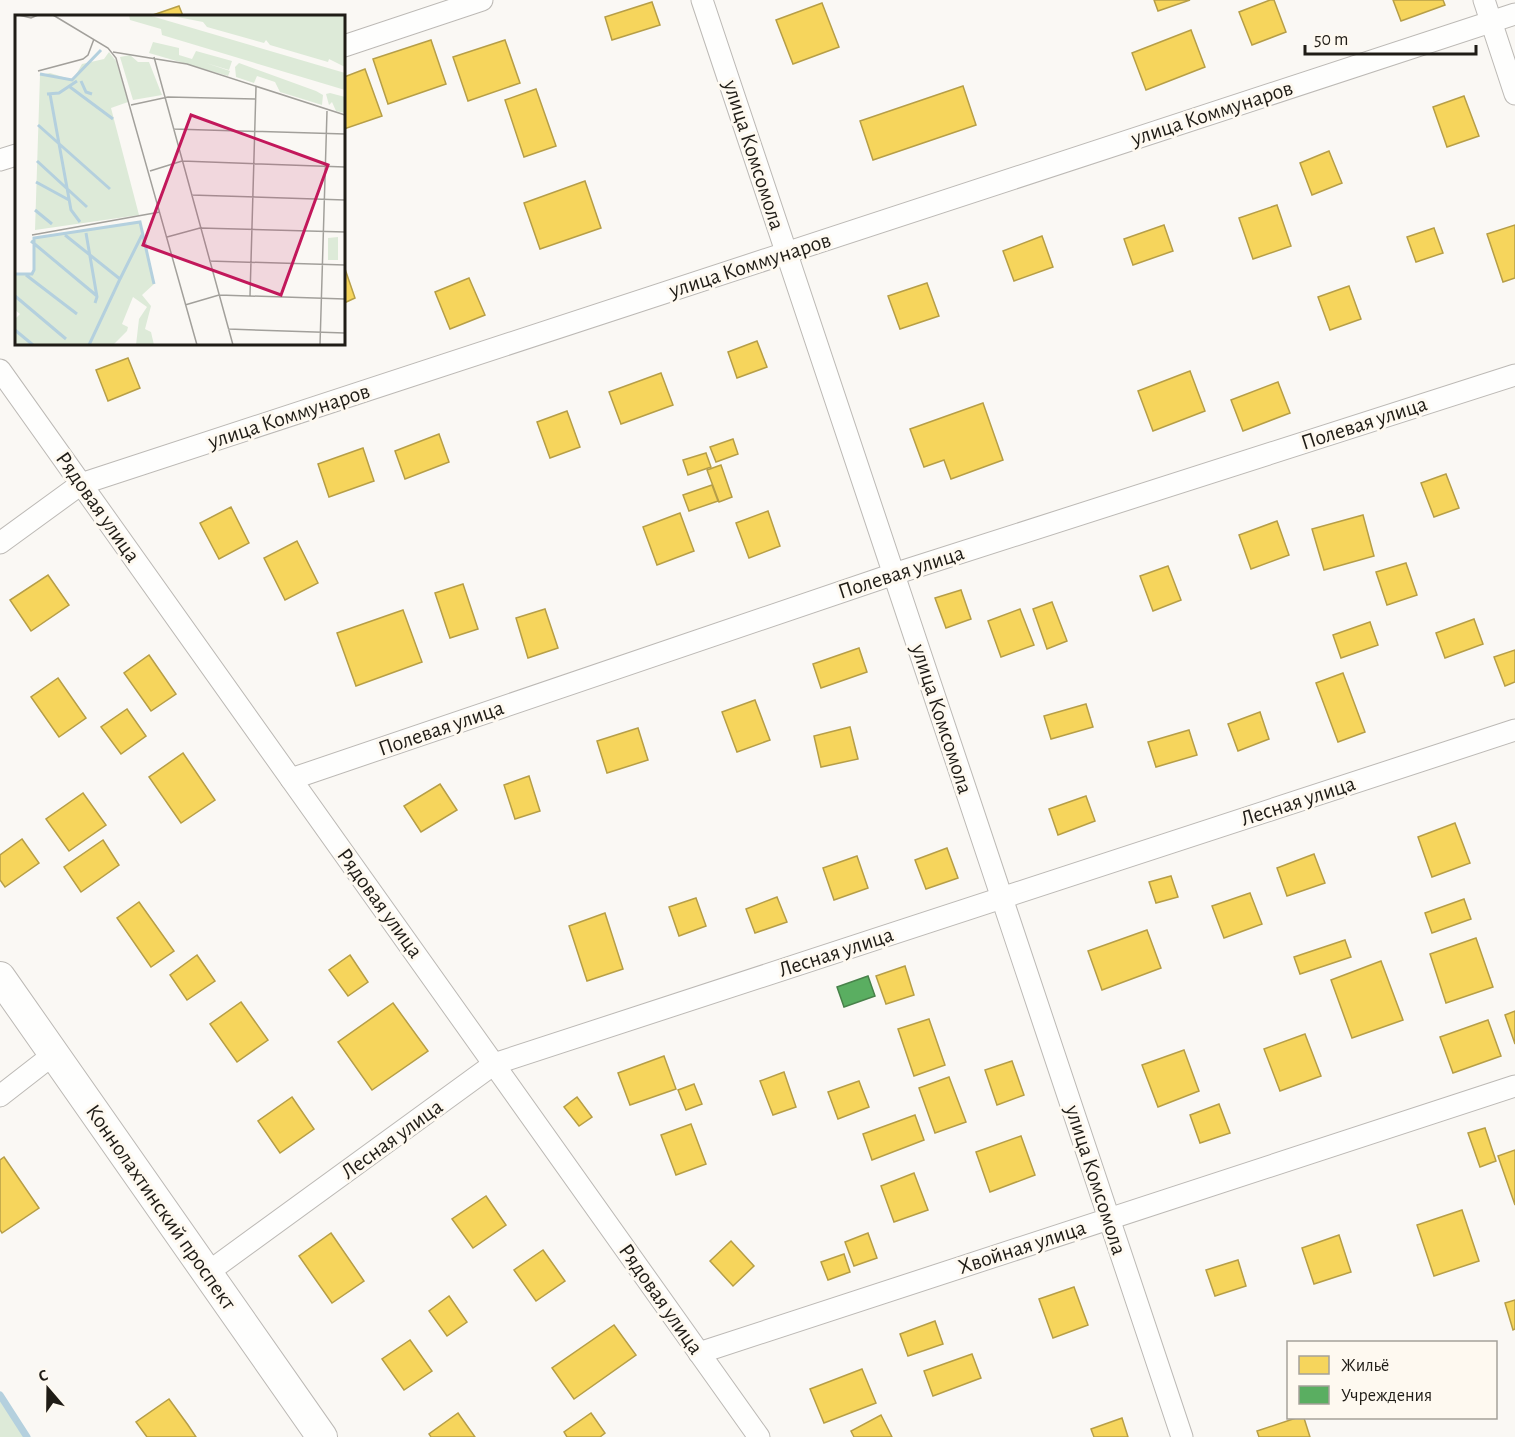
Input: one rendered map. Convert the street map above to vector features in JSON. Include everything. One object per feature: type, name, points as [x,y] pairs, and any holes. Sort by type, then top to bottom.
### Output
[{"type":"main road","name":"Коннолахтинский проспект","points":[[0,977],[322,1437]]},
{"type":"street","points":[[345,46],[482,0]]},
{"type":"street","name":"улица Комсомола","points":[[702,0],[1182,1437]]},
{"type":"street","points":[[1484,0],[1515,94]]},
{"type":"street","name":"улица Коммунаров","points":[[0,543],[81,484],[1515,14]]},
{"type":"street","points":[[0,160],[15,155]]},
{"type":"street","name":"Рядовая улица","points":[[0,370],[759,1437]]},
{"type":"street","name":"Полевая улица","points":[[291,779],[894,574],[1515,375]]},
{"type":"street","name":"Лесная улица","points":[[207,1273],[494,1064],[1515,730]]},
{"type":"street","points":[[0,1096],[54,1054]]},
{"type":"street","name":"Хвойная улица","points":[[699,1353],[1515,1086]]},
{"type":"green space","points":[[0,1395],[27,1437],[0,1437]]},
{"type":"building: Жильё","points":[[1154,0],[1190,0],[1158,11]]},
{"type":"building: Жильё","points":[[1274,0],[1286,32],[1252,45],[1239,12]]},
{"type":"building: Жильё","points":[[1393,0],[1443,0],[1445,5],[1401,21]]},
{"type":"building: Жильё","points":[[652,2],[660,25],[612,40],[605,17]]},
{"type":"building: Жильё","points":[[822,3],[839,47],[793,64],[776,20]]},
{"type":"building: Жильё","points":[[179,6],[183,15],[153,15]]},
{"type":"building: Жильё","points":[[1191,30],[1205,67],[1146,90],[1132,53]]},
{"type":"building: Жильё","points":[[431,40],[446,84],[388,104],[373,59]]},
{"type":"building: Жильё","points":[[505,40],[520,83],[468,101],[453,57]]},
{"type":"building: Жильё","points":[[365,69],[382,116],[345,129],[345,77]]},
{"type":"building: Жильё","points":[[963,86],[976,125],[873,160],[860,121]]},
{"type":"building: Жильё","points":[[536,89],[556,146],[524,157],[505,100]]},
{"type":"building: Жильё","points":[[1464,96],[1479,136],[1447,147],[1433,107]]},
{"type":"building: Жильё","points":[[1329,151],[1342,183],[1312,195],[1300,163]]},
{"type":"building: Жильё","points":[[585,181],[601,228],[540,249],[524,203]]},
{"type":"building: Жильё","points":[[1277,205],[1291,246],[1253,259],[1239,218]]},
{"type":"building: Жильё","points":[[1164,225],[1173,251],[1133,265],[1124,239]]},
{"type":"building: Жильё","points":[[1515,225],[1515,278],[1503,282],[1487,234]]},
{"type":"building: Жильё","points":[[1434,228],[1443,253],[1416,262],[1407,237]]},
{"type":"building: Жильё","points":[[1042,236],[1053,267],[1014,281],[1003,251]]},
{"type":"building: Жильё","points":[[345,269],[355,298],[345,303]]},
{"type":"building: Жильё","points":[[469,278],[485,315],[450,329],[435,292]]},
{"type":"building: Жильё","points":[[927,283],[939,316],[900,329],[888,296]]},
{"type":"building: Жильё","points":[[1349,286],[1361,319],[1330,330],[1318,297]]},
{"type":"building: Жильё","points":[[757,341],[767,367],[737,378],[728,352]]},
{"type":"building: Жильё","points":[[128,358],[140,388],[108,401],[96,370]]},
{"type":"building: Жильё","points":[[1190,371],[1205,411],[1153,431],[1138,391]]},
{"type":"building: Жильё","points":[[661,373],[673,405],[621,424],[609,392]]},
{"type":"building: Жильё","points":[[1278,382],[1290,413],[1243,431],[1231,400]]},
{"type":"building: Жильё","points":[[983,403],[1003,460],[951,479],[944,460],[924,467],[910,429]]},
{"type":"building: Жильё","points":[[567,411],[580,447],[550,458],[537,422]]},
{"type":"building: Жильё","points":[[439,434],[449,462],[405,479],[395,451]]},
{"type":"building: Жильё","points":[[733,439],[738,454],[716,462],[710,447]]},
{"type":"building: Жильё","points":[[363,448],[374,481],[329,497],[318,464]]},
{"type":"building: Жильё","points":[[706,453],[711,467],[688,475],[683,460]]},
{"type":"building: Жильё","points":[[721,465],[732,497],[719,502],[707,470]]},
{"type":"building: Жильё","points":[[1446,474],[1459,508],[1434,517],[1421,483]]},
{"type":"building: Жильё","points":[[712,485],[718,501],[689,511],[683,495]]},
{"type":"building: Жильё","points":[[231,507],[249,543],[219,559],[200,523]]},
{"type":"building: Жильё","points":[[768,511],[780,546],[749,558],[736,523]]},
{"type":"building: Жильё","points":[[680,513],[694,551],[657,565],[643,527]]},
{"type":"building: Жильё","points":[[1363,515],[1374,556],[1324,570],[1312,529]]},
{"type":"building: Жильё","points":[[1277,521],[1289,555],[1251,569],[1239,535]]},
{"type":"building: Жильё","points":[[297,541],[318,583],[285,600],[264,558]]},
{"type":"building: Жильё","points":[[1406,563],[1417,595],[1387,605],[1376,572]]},
{"type":"building: Жильё","points":[[1168,566],[1181,600],[1153,611],[1140,576]]},
{"type":"building: Жильё","points":[[48,575],[69,605],[31,631],[10,600]]},
{"type":"building: Жильё","points":[[463,584],[478,629],[450,638],[435,593]]},
{"type":"building: Жильё","points":[[961,590],[971,619],[946,628],[935,598]]},
{"type":"building: Жильё","points":[[1052,602],[1067,641],[1047,649],[1033,609]]},
{"type":"building: Жильё","points":[[545,609],[558,648],[528,658],[516,618]]},
{"type":"building: Жильё","points":[[1020,609],[1034,645],[1001,657],[988,621]]},
{"type":"building: Жильё","points":[[403,610],[422,662],[356,686],[337,633]]},
{"type":"building: Жильё","points":[[1474,619],[1483,644],[1445,658],[1436,633]]},
{"type":"building: Жильё","points":[[1370,622],[1378,645],[1341,658],[1333,635]]},
{"type":"building: Жильё","points":[[859,648],[867,672],[821,688],[813,664]]},
{"type":"building: Жильё","points":[[1515,650],[1515,682],[1505,686],[1494,657]]},
{"type":"building: Жильё","points":[[149,655],[176,694],[151,711],[124,673]]},
{"type":"building: Жильё","points":[[1343,673],[1365,732],[1338,742],[1316,683]]},
{"type":"building: Жильё","points":[[58,678],[86,718],[59,737],[31,697]]},
{"type":"building: Жильё","points":[[755,700],[770,740],[737,752],[722,712]]},
{"type":"building: Жильё","points":[[1086,704],[1093,727],[1051,739],[1044,716]]},
{"type":"building: Жильё","points":[[127,709],[146,736],[121,754],[101,727]]},
{"type":"building: Жильё","points":[[1260,712],[1269,739],[1238,751],[1228,724]]},
{"type":"building: Жильё","points":[[850,727],[858,759],[821,767],[814,736]]},
{"type":"building: Жильё","points":[[638,728],[648,760],[607,773],[597,741]]},
{"type":"building: Жильё","points":[[1189,730],[1197,755],[1156,767],[1148,742]]},
{"type":"building: Жильё","points":[[183,753],[215,800],[181,823],[149,777]]},
{"type":"building: Жильё","points":[[529,776],[540,811],[515,819],[504,785]]},
{"type":"building: Жильё","points":[[440,784],[457,810],[421,832],[404,806]]},
{"type":"building: Жильё","points":[[83,793],[106,825],[69,851],[46,819]]},
{"type":"building: Жильё","points":[[1086,796],[1095,821],[1058,835],[1049,809]]},
{"type":"building: Жильё","points":[[1455,823],[1470,863],[1432,877],[1418,837]]},
{"type":"building: Жильё","points":[[22,839],[39,863],[5,887],[0,880],[0,855]]},
{"type":"building: Жильё","points":[[103,840],[119,865],[81,892],[64,867]]},
{"type":"building: Жильё","points":[[947,848],[958,878],[926,889],[915,860]]},
{"type":"building: Жильё","points":[[1314,854],[1325,883],[1287,896],[1277,868]]},
{"type":"building: Жильё","points":[[857,856],[868,888],[834,900],[823,868]]},
{"type":"building: Жильё","points":[[1171,876],[1178,897],[1156,903],[1149,882]]},
{"type":"building: Жильё","points":[[1250,893],[1262,924],[1224,938],[1212,906]]},
{"type":"building: Жильё","points":[[777,897],[787,922],[755,933],[746,909]]},
{"type":"building: Жильё","points":[[696,898],[706,926],[679,936],[669,907]]},
{"type":"building: Жильё","points":[[1464,899],[1471,919],[1432,933],[1425,913]]},
{"type":"building: Жильё","points":[[139,902],[174,951],[151,967],[117,918]]},
{"type":"building: Жильё","points":[[605,913],[623,969],[587,981],[569,926]]},
{"type":"building: Жильё","points":[[1147,930],[1161,968],[1102,990],[1088,951]]},
{"type":"building: Жильё","points":[[1476,938],[1493,987],[1446,1003],[1430,954]]},
{"type":"building: Жильё","points":[[1345,940],[1351,957],[1300,974],[1294,957]]},
{"type":"building: Жильё","points":[[197,955],[215,981],[187,1000],[170,975]]},
{"type":"building: Жильё","points":[[350,955],[368,982],[348,996],[329,970]]},
{"type":"building: Жильё","points":[[1381,961],[1403,1020],[1352,1038],[1331,980]]},
{"type":"building: Жильё","points":[[905,966],[914,995],[886,1004],[876,976]]},
{"type":"building: Жильё","points":[[241,1002],[268,1040],[237,1062],[210,1024]]},
{"type":"building: Жильё","points":[[393,1003],[428,1051],[372,1090],[338,1042]]},
{"type":"building: Жильё","points":[[1515,1011],[1515,1044],[1505,1015]]},
{"type":"building: Жильё","points":[[929,1019],[945,1065],[914,1076],[898,1029]]},
{"type":"building: Жильё","points":[[1488,1020],[1501,1056],[1453,1073],[1440,1037]]},
{"type":"building: Жильё","points":[[1305,1034],[1321,1076],[1280,1091],[1264,1049]]},
{"type":"building: Жильё","points":[[1184,1050],[1199,1091],[1158,1107],[1142,1065]]},
{"type":"building: Жильё","points":[[664,1056],[676,1089],[630,1105],[618,1073]]},
{"type":"building: Жильё","points":[[1012,1061],[1024,1095],[997,1105],[985,1070]]},
{"type":"building: Жильё","points":[[784,1072],[796,1107],[773,1115],[760,1081]]},
{"type":"building: Жильё","points":[[949,1077],[966,1122],[935,1133],[919,1088]]},
{"type":"building: Жильё","points":[[859,1081],[869,1107],[838,1119],[828,1092]]},
{"type":"building: Жильё","points":[[694,1084],[702,1104],[686,1110],[678,1090]]},
{"type":"building: Жильё","points":[[292,1097],[314,1129],[280,1153],[258,1121]]},
{"type":"building: Жильё","points":[[577,1097],[592,1117],[579,1126],[564,1107]]},
{"type":"building: Жильё","points":[[1219,1104],[1230,1133],[1200,1143],[1190,1115]]},
{"type":"building: Жильё","points":[[915,1115],[924,1140],[872,1160],[863,1134]]},
{"type":"building: Жильё","points":[[691,1124],[706,1164],[676,1175],[661,1135]]},
{"type":"building: Жильё","points":[[1485,1128],[1496,1161],[1480,1167],[1468,1133]]},
{"type":"building: Жильё","points":[[1021,1136],[1035,1175],[990,1192],[976,1152]]},
{"type":"building: Жильё","points":[[1515,1150],[1515,1205],[1498,1156]]},
{"type":"building: Жильё","points":[[4,1157],[39,1208],[2,1233],[0,1230],[0,1160]]},
{"type":"building: Жильё","points":[[914,1173],[928,1210],[894,1222],[881,1186]]},
{"type":"building: Жильё","points":[[486,1196],[506,1225],[473,1248],[452,1219]]},
{"type":"building: Жильё","points":[[1462,1210],[1479,1261],[1434,1276],[1417,1225]]},
{"type":"building: Жильё","points":[[331,1233],[364,1281],[332,1303],[299,1256]]},
{"type":"building: Жильё","points":[[868,1233],[877,1258],[854,1266],[845,1242]]},
{"type":"building: Жильё","points":[[1339,1235],[1351,1272],[1314,1284],[1302,1248]]},
{"type":"building: Жильё","points":[[731,1241],[754,1266],[733,1286],[710,1261]]},
{"type":"building: Жильё","points":[[543,1250],[565,1281],[536,1301],[514,1270]]},
{"type":"building: Жильё","points":[[844,1254],[850,1272],[828,1280],[821,1262]]},
{"type":"building: Жильё","points":[[1238,1260],[1246,1286],[1215,1296],[1206,1270]]},
{"type":"building: Жильё","points":[[1074,1287],[1088,1325],[1053,1338],[1039,1299]]},
{"type":"building: Жильё","points":[[449,1296],[467,1322],[447,1336],[429,1311]]},
{"type":"building: Жильё","points":[[1515,1300],[1515,1329],[1513,1330],[1505,1303]]},
{"type":"building: Жильё","points":[[935,1321],[943,1344],[908,1356],[900,1334]]},
{"type":"building: Жильё","points":[[614,1325],[636,1355],[574,1399],[552,1368]]},
{"type":"building: Жильё","points":[[410,1340],[432,1371],[404,1390],[382,1359]]},
{"type":"building: Жильё","points":[[972,1354],[981,1378],[933,1396],[924,1371]]},
{"type":"building: Жильё","points":[[862,1369],[876,1403],[824,1423],[810,1389]]},
{"type":"building: Жильё","points":[[169,1399],[196,1437],[147,1437],[136,1422]]},
{"type":"building: Жильё","points":[[458,1413],[475,1437],[431,1437],[429,1434]]},
{"type":"building: Жильё","points":[[591,1413],[605,1433],[600,1437],[567,1437],[564,1432]]},
{"type":"building: Жильё","points":[[881,1415],[892,1437],[854,1437],[851,1431]]},
{"type":"building: Жильё","points":[[1122,1418],[1128,1437],[1094,1437],[1091,1429]]},
{"type":"building: Жильё","points":[[1293,1419],[1304,1419],[1310,1437],[1259,1437],[1257,1431]]},
{"type":"building: Учреждения","points":[[868,976],[875,996],[844,1007],[837,987]]},
{"type":"waterway","points":[[0,1395],[27,1437]]}]
